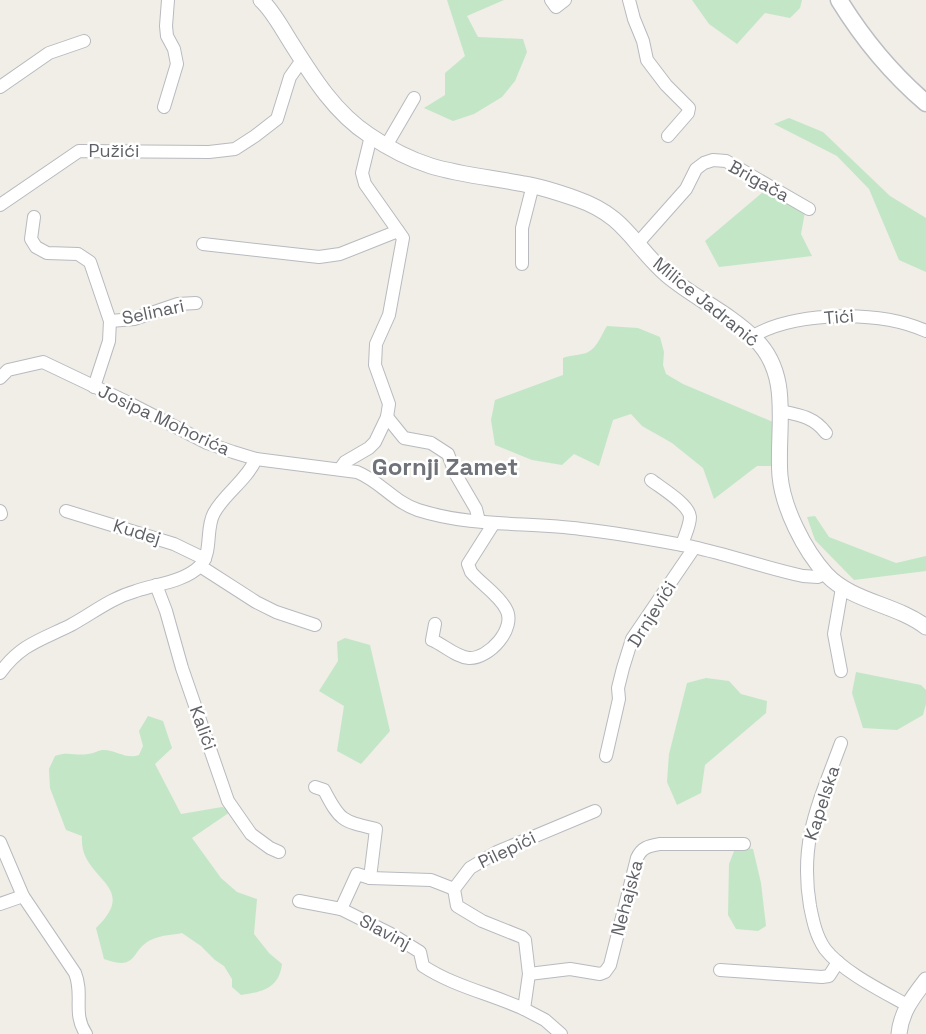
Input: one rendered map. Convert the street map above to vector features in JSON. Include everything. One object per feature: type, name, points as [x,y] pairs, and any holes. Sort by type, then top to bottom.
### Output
[{"type":"main road","points":[[839,0],[881,60],[926,103]]},
{"type":"street","points":[[164,107],[177,64],[174,49],[167,36],[168,0]]},
{"type":"street","name":"Milice Jadranić","points":[[261,0],[322,90],[335,105],[370,136],[404,155],[432,166],[533,186],[579,200],[602,210],[623,226],[668,276],[753,336],[768,355],[777,372],[780,389],[782,492],[797,531],[826,573],[842,588],[926,627]]},
{"type":"street","points":[[551,0],[556,7],[565,0]]},
{"type":"street","points":[[629,0],[634,19],[644,41],[647,60],[666,86],[689,108],[688,113],[668,136]]},
{"type":"street","points":[[0,87],[50,53],[84,41]]},
{"type":"street","name":"Pužići","points":[[0,205],[79,151],[209,152],[235,149],[277,119],[290,77],[302,60]]},
{"type":"street","points":[[386,146],[414,98]]},
{"type":"street","points":[[340,469],[345,462],[375,442],[387,417],[389,404],[375,365],[376,344],[389,315],[403,238],[371,193],[362,173],[370,136]]},
{"type":"street","name":"Brigača","points":[[638,243],[686,189],[696,169],[713,160],[726,161],[809,209]]},
{"type":"street","points":[[522,264],[522,228],[533,186]]},
{"type":"street","name":"Selinari","points":[[34,217],[31,239],[36,247],[47,254],[78,254],[90,262],[110,321],[108,341],[94,387]]},
{"type":"street","points":[[203,244],[319,257],[340,254],[398,231]]},
{"type":"street","name":"Selinari","points":[[110,321],[134,319],[178,304],[196,303]]},
{"type":"street","name":"Tići","points":[[753,336],[770,328],[801,321],[862,315],[894,320],[926,331]]},
{"type":"street","name":"Josipa Mohorića","points":[[0,378],[8,370],[43,362],[207,443],[256,459],[357,472],[370,477],[394,498],[419,510],[494,523],[579,528],[688,546],[803,576],[818,577],[826,573]]},
{"type":"street","points":[[780,411],[809,417],[826,433]]},
{"type":"street","points":[[387,417],[404,438],[431,442],[448,454],[455,473],[476,509],[479,521]]},
{"type":"street","points":[[0,673],[17,653],[38,639],[71,624],[112,599],[179,578],[202,562],[213,515],[249,472],[256,459]]},
{"type":"street","points":[[651,480],[687,507],[690,514],[688,546]]},
{"type":"street","name":"Kudej","points":[[66,511],[174,544],[256,602],[276,612],[315,625]]},
{"type":"street","points":[[435,624],[432,640],[463,657],[474,658],[486,654],[503,634],[509,622],[507,609],[478,581],[468,564],[494,523]]},
{"type":"street","name":"Drnjevići","points":[[606,756],[619,699],[618,688],[632,639],[688,546]]},
{"type":"street","name":"Kalići","points":[[156,585],[166,611],[182,669],[228,801],[251,834],[279,852]]},
{"type":"street","points":[[841,671],[834,634],[842,588]]},
{"type":"street","name":"Kapelska","points":[[841,743],[811,826],[806,867],[808,896],[817,935],[825,949],[838,962],[908,1005]]},
{"type":"street","points":[[315,787],[324,790],[335,812],[348,822],[376,829],[370,878]]},
{"type":"street","name":"Pilepići","points":[[454,889],[470,868],[496,852],[595,811]]},
{"type":"street","points":[[0,842],[23,896],[75,973],[78,981],[79,1023],[86,1034]]},
{"type":"street","name":"Nehajska","points":[[529,974],[570,969],[600,974],[605,972],[610,965],[637,858],[648,846],[744,844]]},
{"type":"street","points":[[341,909],[357,874],[370,878],[431,880],[454,889],[457,906],[482,921],[522,937],[526,944],[529,974],[524,1009],[545,1020],[561,1034]]},
{"type":"street","points":[[0,904],[23,896]]},
{"type":"street","name":"Slavinj","points":[[299,901],[341,909],[391,934],[420,952],[423,966],[428,969],[455,983],[524,1009]]},
{"type":"street","points":[[720,970],[822,977],[829,976],[838,962]]},
{"type":"street","points":[[899,1034],[900,1023],[908,1005],[926,980]]},
{"type":"green space","points":[[447,0],[504,0],[467,16],[478,37],[523,39],[527,52],[515,81],[502,97],[474,114],[453,121],[424,108],[445,95],[445,73],[465,56]]},
{"type":"green space","points":[[692,0],[802,0],[800,8],[790,18],[765,13],[737,44],[709,24]]},
{"type":"green space","points":[[789,118],[823,132],[890,196],[926,218],[926,272],[899,260],[869,189],[837,156],[774,124]]},
{"type":"green space","points":[[763,192],[805,212],[801,234],[812,256],[719,267],[705,241]]},
{"type":"green space","points":[[607,326],[638,328],[660,337],[666,374],[683,384],[773,422],[772,466],[757,466],[714,499],[703,468],[672,443],[642,426],[631,414],[613,420],[599,466],[574,454],[562,465],[532,460],[495,445],[491,420],[495,400],[563,375],[563,358],[587,353],[597,343]]},
{"type":"green space","points":[[815,516],[829,537],[896,563],[926,556],[926,571],[854,580],[815,540],[807,517]]},
{"type":"green space","points":[[345,638],[370,645],[390,731],[361,764],[337,751],[344,706],[319,691],[338,661],[337,642]]},
{"type":"green space","points":[[856,672],[921,685],[926,690],[923,715],[897,730],[863,728],[852,693]]},
{"type":"green space","points":[[706,678],[729,681],[741,694],[767,701],[766,713],[705,765],[701,793],[677,805],[667,782],[669,754],[687,683]]},
{"type":"green space","points":[[148,716],[163,721],[172,748],[155,764],[181,814],[222,807],[233,810],[192,838],[221,878],[237,892],[257,899],[254,934],[269,953],[282,964],[274,984],[263,990],[241,995],[232,987],[232,979],[224,966],[182,933],[164,936],[145,943],[133,958],[123,963],[104,959],[96,928],[108,913],[113,901],[111,891],[89,863],[83,851],[82,836],[66,830],[50,788],[49,769],[55,756],[64,754],[90,754],[102,750],[130,756],[139,755],[143,746],[139,731]]},
{"type":"green space","points":[[736,846],[753,849],[761,883],[766,926],[758,931],[736,929],[728,915],[729,864]]},
{"type":"district","name":"Gornji Zamet","points":[[445,467]]}]
